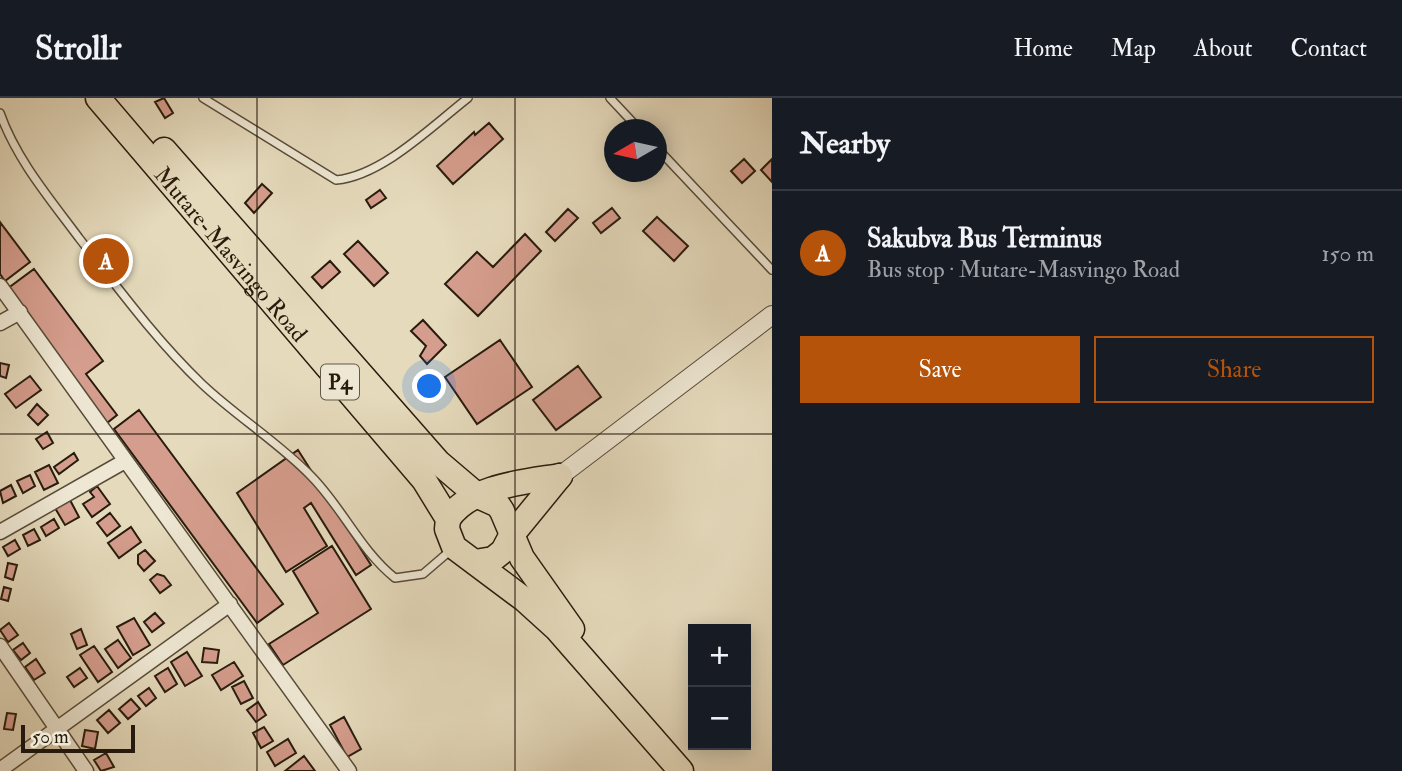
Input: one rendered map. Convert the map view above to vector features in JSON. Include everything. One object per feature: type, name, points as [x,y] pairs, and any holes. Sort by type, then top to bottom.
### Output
[{"type":"highway","name":"Mutare-Masvingo Road","points":[[98,98],[424,480],[447,519],[447,529],[454,547],[525,600],[583,656],[681,771]]},
{"type":"highway","name":"Mutare-Masvingo Road","points":[[120,98],[438,462],[478,496],[498,505],[507,518],[511,536],[540,585],[569,622],[583,656]]},
{"type":"highway","points":[[447,519],[464,501],[506,486],[560,476]]},
{"type":"highway","points":[[475,562],[499,555],[511,536],[560,476]]},
{"type":"street","points":[[0,286],[230,604],[345,769]]},
{"type":"street","points":[[0,323],[20,312]]},
{"type":"street","points":[[560,476],[772,314]]},
{"type":"street","points":[[0,533],[124,461]]},
{"type":"street","points":[[0,770],[230,604]]},
{"type":"street","points":[[0,646],[86,771]]},
{"type":"lane","points":[[203,98],[337,180],[353,179],[385,162],[468,98]]},
{"type":"lane","points":[[610,98],[630,119]]},
{"type":"lane","points":[[0,113],[6,131],[34,175],[149,328],[200,382],[241,419],[294,458],[316,480],[340,509],[376,562],[395,578],[423,574],[454,547]]},
{"type":"lane","points":[[667,159],[772,270]]},
{"type":"building","points":[[164,98],[173,113],[165,118],[155,102]]},
{"type":"building","points":[[489,123],[503,139],[453,184],[437,166],[474,132],[475,135]]},
{"type":"building","points":[[744,159],[755,171],[742,183],[731,171]]},
{"type":"building","points":[[772,159],[772,182],[761,170]]},
{"type":"building","points":[[262,184],[272,193],[254,213],[245,203]]},
{"type":"building","points":[[380,190],[386,198],[371,208],[366,200]]},
{"type":"building","points":[[612,208],[620,218],[601,233],[593,223]]},
{"type":"building","points":[[568,209],[578,218],[555,241],[546,232]]},
{"type":"building","points":[[657,217],[688,246],[674,261],[643,231]]},
{"type":"building","points":[[0,222],[30,262],[5,281],[0,274]]},
{"type":"building","points":[[525,234],[541,251],[478,316],[445,284],[477,252],[493,267]]},
{"type":"building","points":[[358,241],[388,273],[374,286],[344,254]]},
{"type":"building","points":[[330,261],[340,272],[322,288],[312,277]]},
{"type":"building","points":[[34,269],[103,361],[86,374],[117,415],[107,423],[7,289]]},
{"type":"building","points":[[423,320],[446,345],[427,364],[420,356],[426,346],[411,331]]},
{"type":"building","points":[[500,340],[532,387],[477,424],[445,377]]},
{"type":"building","points":[[0,363],[9,365],[6,378],[0,376]]},
{"type":"building","points":[[578,366],[601,397],[556,430],[533,400]]},
{"type":"building","points":[[30,376],[41,390],[16,408],[5,394]]},
{"type":"building","points":[[37,404],[48,415],[38,425],[28,415]]},
{"type":"building","points":[[139,410],[283,604],[257,623],[114,429]]},
{"type":"building","points":[[47,432],[53,443],[43,449],[36,439]]},
{"type":"building","points":[[298,450],[371,565],[356,575],[311,503],[304,508],[327,546],[286,572],[237,493]]},
{"type":"building","points":[[74,453],[78,460],[59,474],[54,467]]},
{"type":"building","points":[[49,465],[58,483],[44,490],[35,472]]},
{"type":"building","points":[[30,475],[35,486],[23,493],[17,481]]},
{"type":"building","points":[[11,485],[16,496],[3,503],[0,491]]},
{"type":"building","points":[[97,486],[110,504],[92,517],[83,504],[94,497],[90,492]]},
{"type":"building","points":[[70,500],[79,517],[65,525],[55,508]]},
{"type":"building","points":[[110,513],[120,526],[107,536],[97,523]]},
{"type":"building","points":[[54,519],[59,528],[46,536],[41,527]]},
{"type":"building","points":[[131,527],[141,542],[119,558],[108,543]]},
{"type":"building","points":[[34,529],[40,540],[28,546],[23,535]]},
{"type":"building","points":[[15,540],[20,549],[8,556],[3,547]]},
{"type":"building","points":[[332,546],[371,609],[283,665],[269,644],[318,613],[293,571]]},
{"type":"building","points":[[145,550],[155,561],[144,571],[138,564],[138,555]]},
{"type":"building","points":[[8,563],[17,565],[13,580],[5,577]]},
{"type":"building","points":[[157,574],[164,576],[171,585],[160,593],[150,580]]},
{"type":"building","points":[[4,587],[11,589],[8,601],[1,599]]},
{"type":"building","points":[[155,613],[164,623],[152,632],[144,622]]},
{"type":"building","points":[[134,618],[150,645],[133,655],[117,627]]},
{"type":"building","points":[[9,623],[18,635],[8,642],[0,630]]},
{"type":"building","points":[[81,629],[87,645],[77,649],[71,634]]},
{"type":"building","points":[[118,640],[131,658],[118,668],[105,649]]},
{"type":"building","points":[[23,643],[30,653],[21,660],[13,650]]},
{"type":"building","points":[[94,646],[112,672],[98,682],[80,655]]},
{"type":"building","points":[[204,648],[219,650],[217,663],[202,662]]},
{"type":"building","points":[[187,652],[202,676],[185,686],[171,662]]},
{"type":"building","points":[[36,659],[45,673],[34,680],[25,667]]},
{"type":"building","points":[[234,662],[243,676],[221,690],[212,675]]},
{"type":"building","points":[[80,668],[87,678],[74,687],[67,677]]},
{"type":"building","points":[[168,668],[177,684],[165,692],[155,676]]},
{"type":"building","points":[[244,681],[253,698],[241,704],[232,687]]},
{"type":"building","points":[[149,688],[156,698],[146,706],[138,696]]},
{"type":"building","points":[[131,699],[140,709],[128,719],[119,709]]},
{"type":"building","points":[[258,702],[266,715],[256,722],[247,710]]},
{"type":"building","points":[[109,710],[120,723],[108,733],[97,720]]},
{"type":"building","points":[[7,713],[16,714],[13,730],[4,729]]},
{"type":"building","points":[[344,717],[361,749],[347,757],[330,725]]},
{"type":"building","points":[[264,727],[273,741],[261,748],[253,733]]},
{"type":"building","points":[[85,730],[98,732],[95,749],[82,746]]},
{"type":"building","points":[[288,739],[296,753],[275,766],[267,752]]},
{"type":"building","points":[[106,753],[114,767],[101,771],[94,760]]},
{"type":"building","points":[[304,756],[315,771],[285,771]]},
{"type":"place","name":"Sakubva Bus Terminus","points":[[106,261]]}]
